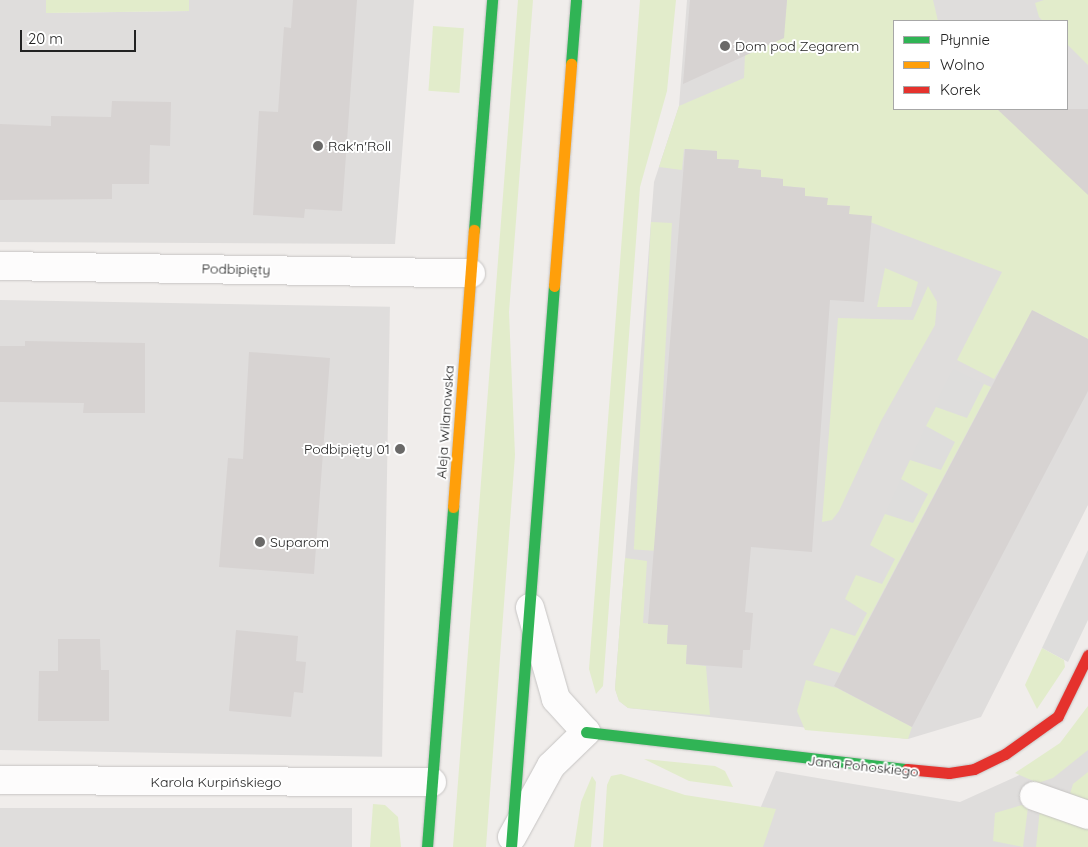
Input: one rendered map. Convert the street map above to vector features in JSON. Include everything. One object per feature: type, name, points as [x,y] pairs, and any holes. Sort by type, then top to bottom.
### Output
[{"type":"main road","name":"Aleja Wilanowska","points":[[426,847],[492,0]]},
{"type":"main road","points":[[512,842],[576,0]]},
{"type":"main road","name":"Jana Pohoskiego","points":[[586,732],[948,773],[974,769],[1005,754],[1058,716],[1088,655]]},
{"type":"street","name":"Podbipięty","points":[[0,266],[471,273]]},
{"type":"street","points":[[512,842],[551,766],[586,732],[556,699],[530,608]]},
{"type":"street","name":"Karola Kurpińskiego","points":[[0,780],[432,782]]},
{"type":"street","points":[[1034,796],[1088,816]]},
{"type":"shaded area","points":[[0,0],[46,0],[47,13],[189,11],[189,0],[414,0],[395,244],[0,242]]},
{"type":"shaded area","points":[[687,0],[1088,0],[1088,505],[981,717],[908,739],[628,708],[619,701],[615,689],[654,182],[679,106]]},
{"type":"shaded area","points":[[0,300],[390,307],[382,757],[0,750]]},
{"type":"shaded area","points":[[953,369],[984,384],[965,422],[935,407]]},
{"type":"shaded area","points":[[926,426],[956,442],[941,470],[910,460]]},
{"type":"shaded area","points":[[901,479],[928,493],[913,523],[885,514]]},
{"type":"shaded area","points":[[1088,550],[1088,620],[1068,662],[1042,648]]},
{"type":"shaded area","points":[[1088,730],[1088,847],[744,847],[776,771],[960,802],[1037,767]]},
{"type":"shaded area","points":[[0,808],[352,808],[352,847],[0,847]]},
{"type":"green space","points":[[46,0],[189,0],[189,11],[46,13]]},
{"type":"green space","points":[[518,0],[533,0],[509,312],[515,455],[486,847],[453,847]]},
{"type":"green space","points":[[640,0],[676,0],[667,91],[640,187],[603,686],[596,694],[589,669]]},
{"type":"green space","points":[[787,0],[933,0],[938,20],[893,20],[893,110],[1013,110],[1088,184],[1088,339],[1034,311],[994,379],[957,360],[1002,272],[849,214],[849,206],[827,205],[827,198],[805,196],[805,188],[783,186],[783,179],[761,177],[761,170],[738,168],[739,160],[717,159],[717,151],[684,149],[682,170],[659,167],[679,106],[744,78],[745,54],[783,37]]},
{"type":"green space","points":[[1044,0],[1088,0],[1088,65],[1068,45],[1068,20],[1042,20],[1039,17],[1035,3]]},
{"type":"green space","points":[[433,26],[464,28],[459,93],[428,91]]},
{"type":"green space","points":[[651,222],[672,223],[655,551],[634,550]]},
{"type":"green space","points":[[885,268],[918,282],[911,307],[877,307]]},
{"type":"green space","points":[[928,286],[937,302],[935,325],[881,421],[839,511],[832,520],[822,522],[838,318],[913,320]]},
{"type":"green space","points":[[984,384],[991,387],[840,673],[813,665],[831,628],[855,636],[867,613],[845,599],[856,575],[882,584],[895,559],[870,545],[885,514],[913,523],[928,494],[901,479],[910,460],[941,470],[955,442],[926,426],[936,407],[967,418]]},
{"type":"green space","points":[[625,558],[647,561],[643,623],[668,625],[667,643],[687,645],[686,664],[706,666],[710,715],[628,708],[619,701],[615,689]]},
{"type":"green space","points":[[1042,648],[1064,660],[1065,667],[1037,709],[1025,685]]},
{"type":"green space","points":[[806,680],[837,688],[912,727],[908,739],[805,730],[797,711]]},
{"type":"green space","points":[[1088,706],[1088,750],[1053,778],[1038,783],[1015,773],[1060,743]]},
{"type":"green space","points":[[644,759],[715,766],[725,771],[733,787],[689,781]]},
{"type":"green space","points":[[1088,772],[1088,800],[1070,794],[1073,784]]},
{"type":"green space","points":[[621,774],[685,795],[776,809],[763,847],[603,847],[607,785],[611,776]]},
{"type":"green space","points":[[592,776],[596,782],[591,847],[574,847],[581,802]]},
{"type":"green space","points":[[373,804],[385,805],[398,817],[401,847],[370,847]]},
{"type":"green space","points":[[1022,805],[1028,807],[1023,847],[993,841],[995,813]]},
{"type":"green space","points":[[1040,809],[1088,826],[1088,847],[1036,847]]},
{"type":"building","points":[[293,0],[357,0],[342,211],[305,209],[304,218],[253,215],[259,111],[278,112],[284,27],[291,28]]},
{"type":"building","name":"Dom pod Zegarem","points":[[690,0],[787,0],[784,38],[683,84]]},
{"type":"building","points":[[112,101],[171,102],[170,146],[150,145],[149,184],[112,184],[112,199],[0,200],[0,124],[51,126],[51,116],[111,117]]},
{"type":"building","points":[[1088,109],[1088,195],[998,110]]},
{"type":"building","points":[[685,149],[717,151],[717,159],[739,160],[738,168],[761,170],[761,177],[783,179],[783,186],[805,188],[805,196],[828,198],[827,205],[850,206],[849,214],[872,216],[864,302],[830,300],[812,552],[751,547],[745,612],[753,613],[750,650],[743,650],[742,668],[686,664],[687,645],[667,644],[668,625],[648,624]]},
{"type":"building","points":[[1032,310],[1088,339],[1088,391],[912,727],[834,686]]},
{"type":"building","points":[[25,341],[145,343],[145,413],[83,413],[84,403],[0,402],[0,346],[25,346]]},
{"type":"building","points":[[249,352],[330,358],[314,574],[219,567],[228,458],[243,459]]},
{"type":"building","points":[[236,630],[298,636],[296,661],[306,662],[303,693],[294,692],[291,717],[229,711]]},
{"type":"building","points":[[58,639],[100,639],[101,670],[109,670],[109,721],[38,721],[39,671],[58,671]]},
{"type":"traffic: fast","points":[[474,230],[492,0]]},
{"type":"traffic: fast","points":[[571,64],[576,0]]},
{"type":"traffic: fast","points":[[511,847],[554,286]]},
{"type":"traffic: fast","points":[[427,847],[453,507]]},
{"type":"traffic: fast","points":[[586,732],[907,769]]},
{"type":"traffic: slow","points":[[554,286],[571,64]]},
{"type":"traffic: slow","points":[[453,507],[474,230]]},
{"type":"traffic: jam","points":[[907,769],[949,773],[974,769],[1005,754],[1058,716],[1088,655]]},
{"type":"place","name":"Dom pod Zegarem","points":[[725,46]]},
{"type":"place","name":"Rak'n'Roll","points":[[318,146]]},
{"type":"place","name":"Podbipięty 01","points":[[400,449]]},
{"type":"place","name":"Suparom","points":[[260,542]]}]
